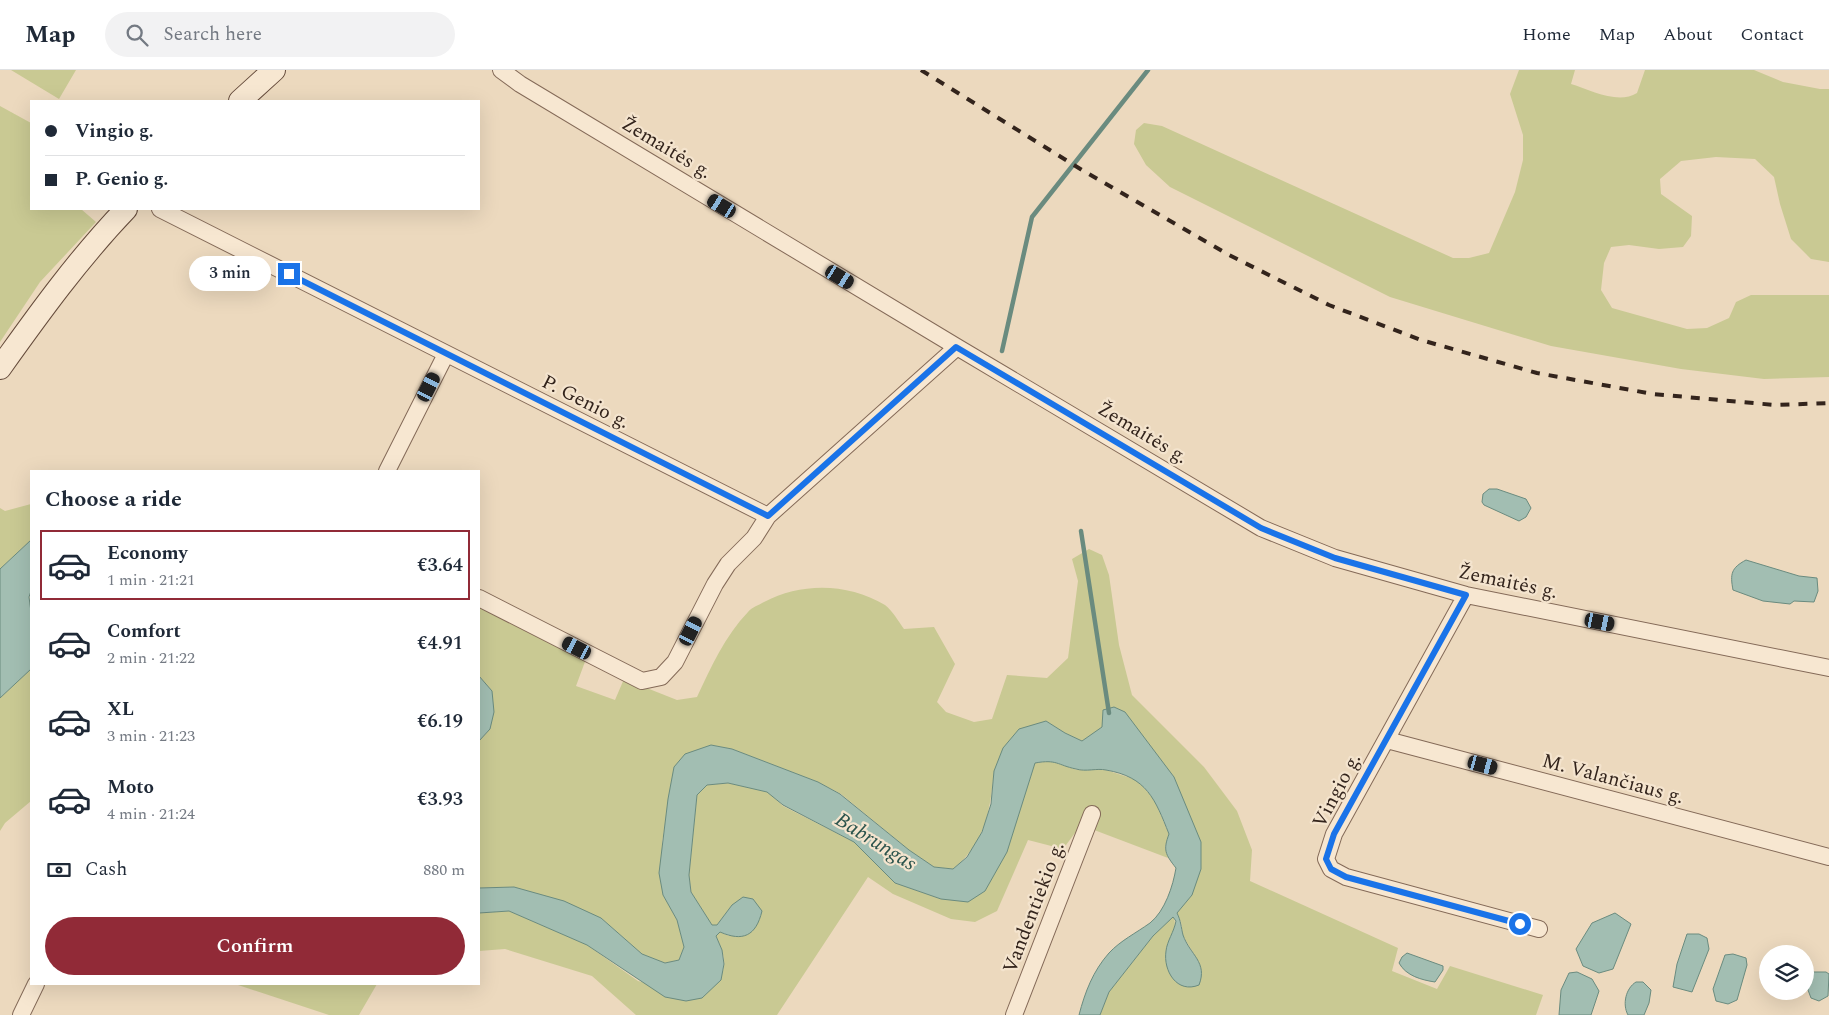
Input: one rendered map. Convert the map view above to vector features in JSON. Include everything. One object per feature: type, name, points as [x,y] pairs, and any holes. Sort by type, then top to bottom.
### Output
[{"type":"main road","points":[[241,100],[274,70]]},
{"type":"main road","points":[[0,368],[79,261],[125,210]]},
{"type":"street","name":"Žemaitės g.","points":[[501,70],[520,84],[956,347],[1261,528],[1335,558],[1466,595],[1829,668]]},
{"type":"street","name":"P. Genio g.","points":[[162,210],[768,516]]},
{"type":"street","points":[[480,599],[642,680],[662,676],[675,662],[715,584],[728,564],[754,538],[768,516],[956,347]]},
{"type":"street","points":[[388,470],[446,354]]},
{"type":"street","name":"Vingio g.","points":[[1466,595],[1334,834],[1326,859],[1331,869],[1346,877],[1539,929]]},
{"type":"street","name":"M. Valančiaus g.","points":[[1387,740],[1829,857]]},
{"type":"street","name":"Vandentiekio g.","points":[[1014,1015],[1092,814]]},
{"type":"street","points":[[21,1015],[36,985]]},
{"type":"green space","points":[[11,70],[76,70],[59,99]]},
{"type":"green space","points":[[1519,70],[1575,70],[1571,84],[1596,93],[1621,98],[1637,93],[1645,70],[1754,70],[1783,82],[1829,89],[1829,262],[1811,259],[1791,239],[1774,177],[1755,159],[1716,157],[1681,161],[1660,179],[1661,194],[1692,216],[1691,236],[1683,247],[1659,249],[1629,245],[1611,247],[1604,263],[1601,290],[1612,308],[1687,329],[1707,328],[1729,318],[1736,302],[1751,295],[1829,295],[1829,377],[1764,379],[1681,369],[1551,346],[1390,297],[1170,187],[1146,165],[1134,144],[1136,130],[1144,123],[1162,126],[1453,258],[1469,258],[1489,253],[1515,192],[1523,160],[1523,135],[1510,94]]},
{"type":"green space","points":[[0,106],[30,122],[30,210],[82,210],[96,222],[40,282],[0,342]]},
{"type":"green space","points":[[30,504],[30,541],[0,569],[0,508],[5,511]]},
{"type":"green space","points":[[1089,549],[1102,555],[1109,575],[1119,645],[1132,695],[1204,767],[1237,811],[1252,850],[1250,881],[1398,948],[1392,971],[1437,989],[1450,966],[1543,995],[1536,1015],[1100,1015],[1109,992],[1153,936],[1173,916],[1175,925],[1166,951],[1200,964],[1183,936],[1181,922],[1176,913],[1192,895],[1174,777],[1125,713],[1082,741],[1046,721],[994,771],[991,799],[979,837],[973,848],[953,869],[934,867],[909,850],[841,794],[818,782],[732,749],[711,745],[674,767],[662,843],[663,895],[677,920],[684,947],[679,960],[665,963],[642,954],[601,918],[514,887],[480,888],[480,740],[490,729],[492,691],[480,677],[480,606],[586,659],[576,686],[615,700],[624,679],[677,700],[697,697],[725,642],[740,621],[754,607],[779,595],[809,588],[840,589],[856,592],[885,605],[904,629],[934,627],[955,664],[937,702],[946,712],[974,722],[992,719],[1007,675],[1047,678],[1068,658],[1078,581],[1072,559]]},
{"type":"green space","points":[[30,670],[30,802],[5,823],[0,831],[0,698]]},
{"type":"green space","points":[[1052,761],[1077,770],[1106,770],[1137,780],[1154,799],[1169,834],[1165,847],[1168,858],[1081,825],[1063,849],[1028,840],[997,911],[975,922],[951,919],[893,894],[868,877],[777,1015],[636,1015],[592,976],[505,949],[480,951],[480,913],[509,911],[587,945],[638,981],[702,998],[716,983],[723,970],[723,956],[716,936],[720,932],[729,936],[732,905],[717,925],[712,925],[691,892],[689,875],[697,794],[707,785],[728,783],[768,792],[783,806],[854,842],[895,883],[941,899],[1025,792],[1035,763]]},
{"type":"green space","points":[[238,985],[376,985],[359,1015],[329,1015]]},
{"type":"water","points":[[1489,489],[1497,489],[1526,499],[1531,508],[1526,517],[1519,521],[1484,505],[1482,502],[1483,494]]},
{"type":"water","points":[[30,541],[30,670],[0,698],[0,569]]},
{"type":"water","points":[[1746,560],[1799,576],[1817,578],[1818,591],[1814,602],[1794,601],[1790,604],[1763,601],[1733,590],[1733,572],[1737,566]]},
{"type":"water","points":[[480,677],[492,691],[494,712],[490,729],[480,740]]},
{"type":"water","name":"Babrungas","points":[[1114,707],[1125,712],[1174,777],[1201,842],[1201,869],[1192,895],[1177,913],[1186,942],[1200,964],[1201,977],[1199,985],[1184,986],[1173,979],[1169,973],[1166,951],[1176,921],[1173,917],[1153,936],[1109,992],[1100,1015],[1079,1015],[1090,982],[1103,960],[1118,945],[1150,923],[1160,912],[1173,882],[1176,868],[1166,852],[1169,834],[1164,821],[1154,800],[1140,784],[1120,773],[1103,770],[1080,770],[1053,762],[1035,763],[1007,852],[985,891],[968,902],[941,899],[895,883],[854,842],[783,805],[767,792],[728,783],[707,785],[697,795],[689,875],[691,892],[712,925],[717,925],[732,905],[743,897],[753,899],[762,911],[756,926],[747,935],[735,936],[720,932],[716,936],[722,950],[724,964],[721,980],[702,998],[686,1001],[665,997],[587,945],[509,911],[480,913],[480,888],[514,887],[564,901],[601,918],[642,954],[665,963],[679,960],[684,947],[677,920],[663,895],[659,873],[674,767],[685,754],[711,745],[732,749],[818,782],[840,794],[909,850],[934,867],[953,869],[967,857],[982,832],[991,804],[994,771],[1003,748],[1019,729],[1046,721],[1082,741],[1102,727],[1103,710]]},
{"type":"water","points":[[1615,913],[1631,924],[1613,969],[1599,973],[1583,966],[1576,949],[1592,923]]},
{"type":"water","points":[[1687,934],[1699,934],[1707,938],[1709,949],[1692,992],[1673,987],[1677,964]]},
{"type":"water","points":[[1407,953],[1443,966],[1443,970],[1435,982],[1415,977],[1402,967],[1399,963]]},
{"type":"water","points":[[1733,954],[1746,958],[1747,965],[1737,1000],[1728,1004],[1716,1001],[1713,989],[1725,955]]},
{"type":"water","points":[[1577,972],[1592,979],[1599,991],[1591,1015],[1559,1015],[1561,990],[1569,973]]},
{"type":"water","points":[[1814,972],[1826,972],[1829,974],[1828,996],[1819,1001],[1814,999]]},
{"type":"water","points":[[1636,982],[1643,982],[1651,990],[1649,1003],[1644,1015],[1628,1015],[1625,1006],[1627,992]]},
{"type":"waterway","points":[[1002,351],[1032,217],[1148,70]]},
{"type":"waterway","points":[[1081,531],[1109,713]]},
{"type":"railway","points":[[921,70],[1082,170],[1229,255],[1329,305],[1421,340],[1537,373],[1653,394],[1775,405],[1829,403]]},
{"type":"route","points":[[289,274],[768,516],[956,347],[1261,528],[1335,558],[1466,595],[1334,834],[1326,859],[1331,869],[1346,877],[1520,924]]}]
